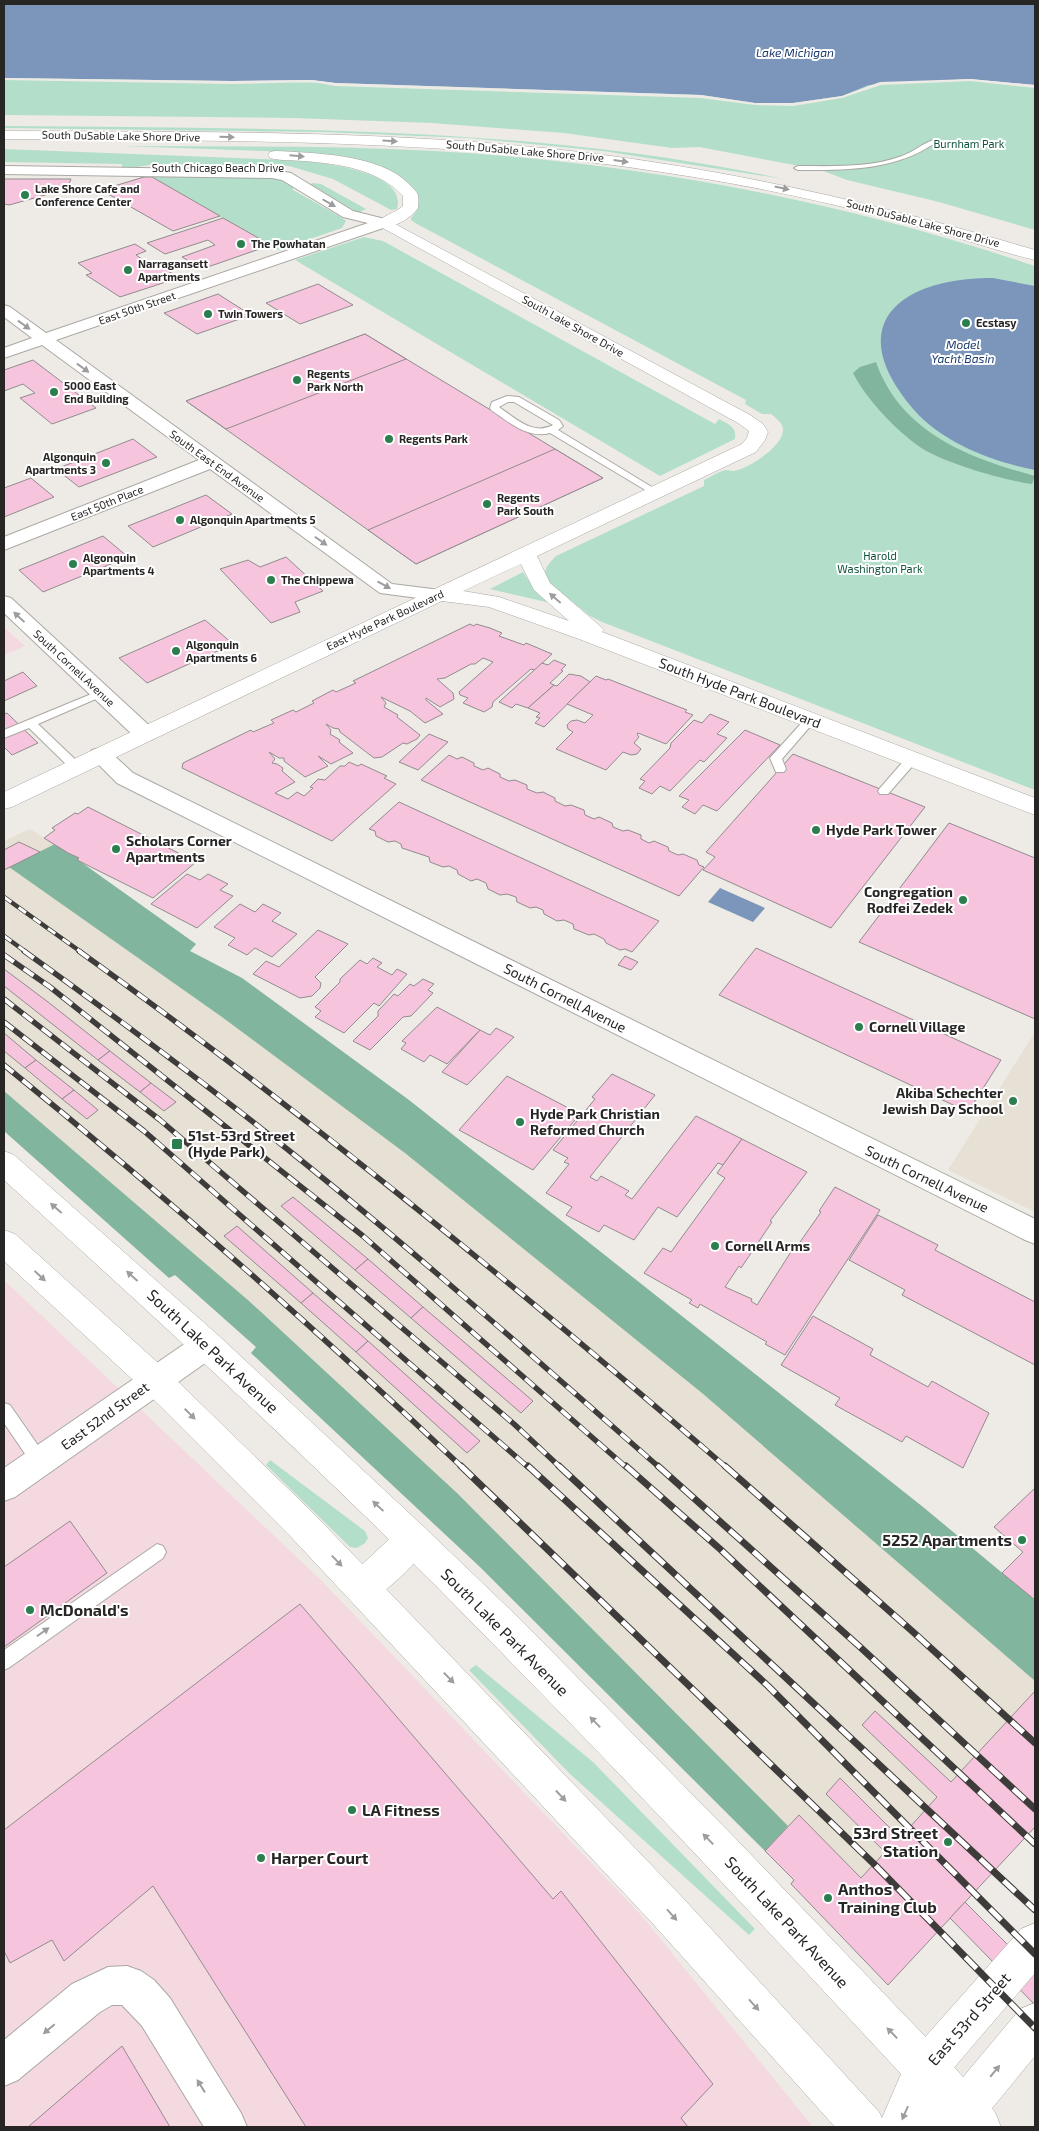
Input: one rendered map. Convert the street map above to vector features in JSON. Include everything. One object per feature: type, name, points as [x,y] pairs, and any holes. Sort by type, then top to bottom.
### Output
[{"type":"main road","name":"South DuSable Lake Shore Drive","points":[[163,122],[312,124]]},
{"type":"main road","name":"South DuSable Lake Shore Drive","points":[[4,135],[356,139],[486,147],[609,159],[739,180],[852,204],[958,231],[1035,255]]},
{"type":"main road","points":[[4,146],[140,150]]},
{"type":"main road","points":[[257,154],[342,161],[371,170],[398,182],[411,195],[410,208],[384,223]]},
{"type":"main road","points":[[783,173],[830,183]]},
{"type":"main road","name":"South Lake Shore Drive","points":[[384,223],[738,416],[759,432]]},
{"type":"main road","name":"East Hyde Park Boulevard","points":[[4,801],[749,448],[756,440],[759,432]]},
{"type":"main road","points":[[526,554],[541,586],[606,641]]},
{"type":"main road","name":"South Hyde Park Boulevard","points":[[440,594],[492,601],[606,641],[1035,807]]},
{"type":"main road","name":"South Lake Park Avenue","points":[[4,1163],[93,1240],[207,1345],[413,1540],[621,1749],[926,2068],[958,2121]]},
{"type":"main road","points":[[4,1243],[155,1380],[363,1587],[668,1910],[864,2127]]},
{"type":"main road","points":[[363,1587],[413,1540]]},
{"type":"main road","name":"East 53rd Street","points":[[899,2127],[926,2068],[1035,1943]]},
{"type":"main road","points":[[958,2121],[1035,2024]]},
{"type":"street","name":"South Chicago Beach Drive","points":[[131,172],[153,166],[274,167],[290,169],[319,180],[307,181],[300,185]]},
{"type":"street","name":"South Chicago Beach Drive","points":[[4,170],[272,174],[286,176],[348,214],[384,223]]},
{"type":"street","points":[[363,203],[371,208],[384,223]]},
{"type":"street","name":"East 50th Street","points":[[4,353],[384,223]]},
{"type":"street","name":"South East End Avenue","points":[[4,310],[387,589],[440,594]]},
{"type":"street","name":"East 50th Place","points":[[4,544],[211,462]]},
{"type":"street","name":"South Cornell Avenue","points":[[4,602],[145,734]]},
{"type":"street","name":"South Cornell Avenue","points":[[100,755],[130,781],[1035,1232]]},
{"type":"street","name":"East 52nd Street","points":[[4,1486],[207,1345]]},
{"type":"street","points":[[4,2066],[86,1998],[108,1986],[127,1985],[140,1994],[156,2012],[227,2127]]},
{"type":"lane","points":[[798,168],[854,166],[902,158],[924,149],[934,142]]},
{"type":"lane","points":[[551,430],[558,426],[556,422],[516,399],[507,399],[495,404],[494,408],[528,430],[540,433],[551,430],[655,492]]},
{"type":"lane","points":[[4,734],[101,693]]},
{"type":"lane","points":[[780,769],[776,758],[810,720]]},
{"type":"lane","points":[[31,723],[76,767]]},
{"type":"lane","points":[[884,791],[912,759]]},
{"type":"lane","points":[[4,1410],[40,1462]]},
{"type":"lane","points":[[4,1661],[157,1552]]},
{"type":"shaded area","points":[[4,627],[25,646],[4,655]]},
{"type":"shaded area","points":[[30,829],[79,858],[78,860],[196,944],[190,951],[242,978],[409,1100],[923,1507],[1035,1600],[1035,1827],[888,1985],[791,1884],[793,1880],[765,1851],[480,1567],[251,1353],[256,1347],[175,1275],[169,1278],[4,1131],[4,841]]},
{"type":"shaded area","name":"Akiba Schechter Jewish Day School","points":[[1035,1032],[1035,1212],[948,1170]]},
{"type":"shaded area","points":[[4,1280],[322,1581],[642,1916],[813,2127],[4,2127]]},
{"type":"green space","name":"Burnham Park","points":[[4,78],[255,81],[513,88],[869,85],[960,80],[1035,85],[1035,230],[939,202],[847,180],[821,170],[699,147],[672,148],[564,133],[432,123],[293,118],[4,115]]},
{"type":"green space","points":[[4,126],[298,130],[396,133],[493,139],[590,148],[687,161],[784,179],[603,151],[468,138],[322,132],[4,128]]},
{"type":"green space","name":"Harold Washington Park","points":[[123,146],[395,149],[510,156],[587,164],[739,188],[814,204],[888,222],[1035,266],[1035,790],[602,622],[590,616],[548,582],[545,571],[556,556],[704,486],[704,480],[718,473],[726,470],[734,471],[748,466],[772,449],[782,436],[783,429],[780,422],[771,414],[762,414],[745,404],[746,400],[417,224],[411,218],[417,210],[417,192],[395,175],[290,152]]},
{"type":"green space","points":[[4,149],[316,162],[335,165],[374,176],[388,185],[397,195],[397,209],[391,210],[333,179],[289,166],[157,164],[122,169],[122,164],[4,162]]},
{"type":"green space","points":[[147,175],[280,177],[293,185],[293,190],[346,221],[342,228],[278,250]]},
{"type":"green space","points":[[312,183],[321,184],[366,209],[360,212],[352,212],[309,186]]},
{"type":"green space","points":[[364,237],[383,241],[715,424],[719,419],[731,426],[735,432],[735,439],[660,476],[295,260]]},
{"type":"green space","points":[[876,362],[887,387],[902,407],[920,425],[962,451],[986,461],[1035,476],[1032,484],[961,466],[934,455],[914,442],[893,425],[874,404],[853,373],[860,367]]},
{"type":"green space","points":[[523,572],[536,592],[546,602],[490,589]]},
{"type":"green space","points":[[55,844],[79,858],[78,860],[196,944],[190,951],[242,978],[409,1100],[923,1507],[1035,1600],[1035,1681],[702,1393],[405,1153],[222,1017],[9,867]]},
{"type":"green space","points":[[4,1091],[249,1301],[457,1493],[788,1826],[765,1851],[480,1567],[251,1353],[256,1347],[175,1275],[169,1278],[4,1131]]},
{"type":"green space","points":[[270,1460],[365,1531],[368,1538],[365,1543],[357,1548],[350,1547],[266,1465]]},
{"type":"green space","points":[[476,1665],[593,1762],[755,1929],[749,1935],[570,1774],[469,1670]]},
{"type":"water","name":"Lake Michigan","points":[[4,4],[1035,4],[1035,85],[970,79],[869,85],[842,96],[793,103],[755,103],[701,95],[335,83],[312,80],[231,81],[4,78]]},
{"type":"water","name":"Model Yacht Basin","points":[[993,278],[1035,286],[1035,470],[986,456],[939,432],[914,410],[892,380],[882,353],[882,330],[891,312],[908,297],[931,287],[960,280]]},
{"type":"water","points":[[720,888],[765,908],[753,922],[708,902]]},
{"type":"pier","points":[[4,78],[231,81],[312,80],[335,83],[701,95],[755,103],[793,103],[842,96],[880,82],[970,79],[1035,85],[1035,88],[970,81],[881,85],[842,98],[793,106],[755,105],[701,98],[335,86],[313,82],[231,84],[4,80]]},
{"type":"building","points":[[144,177],[152,177],[220,216],[173,231],[101,190]]},
{"type":"building","name":"Lake Shore Cafe and Conference Center","points":[[4,179],[71,179],[67,189],[9,205],[4,204]]},
{"type":"building","name":"The Powhatan","points":[[223,218],[271,245],[202,269],[182,257],[215,245],[208,240],[165,254],[147,243]]},
{"type":"building","name":"Narragansett Apartments","points":[[135,244],[146,251],[136,255],[152,266],[157,264],[173,274],[167,276],[172,280],[120,297],[86,275],[92,273],[78,263]]},
{"type":"building","name":"Twin Towers","points":[[318,284],[353,305],[300,324],[266,303]]},
{"type":"building","name":"Twin Towers","points":[[218,294],[251,315],[197,334],[164,313]]},
{"type":"building","name":"Regents Park","points":[[365,334],[603,478],[416,564],[186,401]]},
{"type":"building","name":"Regents Park North","points":[[365,334],[406,359],[226,429],[186,401]]},
{"type":"building","name":"5000 East End Building","points":[[33,360],[96,408],[52,424],[20,398],[35,393],[23,384],[4,391],[4,370]]},
{"type":"building","name":"Algonquin Apartments 3","points":[[133,439],[157,457],[79,487],[56,469]]},
{"type":"building","name":"Regents Park South","points":[[555,449],[603,478],[416,564],[368,530]]},
{"type":"building","points":[[31,478],[54,497],[4,517],[4,488]]},
{"type":"building","name":"Algonquin Apartments 5","points":[[206,495],[232,514],[153,547],[128,526]]},
{"type":"building","name":"Algonquin Apartments 4","points":[[103,536],[128,557],[43,592],[19,570]]},
{"type":"building","name":"The Chippewa","points":[[286,557],[323,591],[295,602],[300,612],[271,623],[220,569],[248,560],[260,567]]},
{"type":"building","name":"Algonquin Apartments 6","points":[[205,620],[233,644],[147,683],[119,658]]},
{"type":"building","points":[[470,624],[490,628],[502,633],[499,636],[524,645],[526,643],[552,654],[535,670],[531,669],[493,702],[492,707],[484,712],[463,703],[468,698],[460,695],[459,692],[493,662],[483,658],[475,664],[471,664],[445,678],[437,679],[453,693],[454,699],[440,707],[426,698],[443,714],[425,723],[410,711],[381,697],[386,703],[384,707],[398,715],[397,717],[420,735],[417,739],[407,744],[403,743],[382,757],[374,758],[340,732],[339,729],[326,724],[331,730],[330,734],[340,740],[339,742],[353,753],[331,764],[318,756],[328,766],[305,777],[284,761],[284,758],[279,758],[269,752],[275,759],[272,763],[283,768],[282,771],[295,782],[275,793],[288,799],[297,792],[304,796],[313,788],[310,787],[318,779],[325,780],[340,766],[345,766],[349,762],[358,766],[361,764],[387,776],[384,778],[396,784],[332,841],[182,768],[183,763],[187,761],[251,730],[253,732],[274,723],[271,720],[293,710],[296,712],[333,690],[336,692],[356,683],[353,681]]},
{"type":"building","points":[[554,660],[566,665],[561,670],[563,671],[550,683],[554,685],[528,708],[516,704],[512,708],[499,702],[542,663],[548,665]]},
{"type":"building","points":[[23,672],[37,686],[4,701],[4,681]]},
{"type":"building","points":[[569,674],[581,676],[590,682],[544,727],[535,723],[540,718],[536,717],[540,713],[528,708],[554,685],[557,686]]},
{"type":"building","points":[[596,676],[687,710],[685,712],[693,715],[666,744],[638,733],[639,737],[634,743],[641,749],[637,754],[631,755],[623,752],[606,770],[556,749],[573,732],[568,729],[567,725],[571,721],[577,720],[585,723],[593,715],[567,704]]},
{"type":"building","points":[[7,713],[38,743],[12,755],[4,747],[4,714]]},
{"type":"building","points":[[710,714],[729,722],[717,734],[727,738],[704,762],[700,760],[670,791],[660,786],[652,794],[639,788],[645,781],[640,779],[670,748],[671,743],[694,720],[702,723]]},
{"type":"building","points":[[745,730],[780,745],[717,811],[703,805],[695,814],[682,807],[689,800],[679,796]]},
{"type":"building","points":[[429,734],[448,742],[418,770],[399,762]]},
{"type":"building","name":"Hyde Park Tower","points":[[793,754],[925,807],[831,928],[703,870],[715,857],[706,852]]},
{"type":"building","points":[[449,755],[457,759],[462,757],[483,770],[488,768],[509,781],[515,780],[527,785],[527,789],[537,793],[543,792],[565,806],[571,805],[584,810],[585,815],[594,819],[599,817],[612,823],[613,827],[641,835],[641,839],[649,843],[654,841],[668,847],[669,851],[697,860],[699,865],[704,867],[679,896],[421,780]]},
{"type":"building","points":[[399,802],[659,921],[632,952],[625,949],[620,950],[594,934],[589,935],[574,929],[573,924],[564,920],[557,921],[544,914],[543,910],[536,907],[530,908],[517,902],[516,897],[507,894],[500,895],[488,889],[486,883],[477,879],[471,881],[458,874],[457,870],[449,866],[443,867],[430,862],[429,857],[402,848],[401,844],[395,841],[388,842],[376,836],[375,831],[369,829]]},
{"type":"building","name":"Scholars Corner Apartments","points":[[88,807],[196,862],[153,898],[77,860],[79,858],[44,838],[55,830],[52,828]]},
{"type":"building","name":"Congregation Rodfei Zedek","points":[[949,823],[1035,858],[1035,1019],[859,942]]},
{"type":"building","points":[[19,842],[40,852],[4,870],[4,850]]},
{"type":"building","points":[[187,874],[200,880],[208,874],[228,884],[220,890],[233,896],[197,928],[151,904]]},
{"type":"building","points":[[240,904],[255,912],[263,904],[281,913],[272,921],[297,934],[272,957],[255,948],[247,955],[228,945],[235,938],[214,927]]},
{"type":"building","points":[[318,930],[348,944],[315,977],[321,983],[320,988],[312,996],[300,998],[253,974],[266,961],[279,967]]},
{"type":"building","name":"Cornell Village","points":[[756,948],[1001,1060],[968,1112],[719,995]]},
{"type":"building","points":[[625,956],[638,962],[631,970],[618,965]]},
{"type":"building","points":[[373,958],[382,963],[377,967],[392,975],[397,969],[407,974],[379,1006],[374,1003],[344,1033],[315,1017],[321,1011],[315,1007],[340,982],[340,979],[360,960],[367,964]]},
{"type":"building","points":[[4,969],[110,1051],[98,1060],[4,986]]},
{"type":"building","points":[[423,979],[434,984],[428,990],[433,993],[411,1016],[403,1017],[370,1050],[353,1041],[378,1016],[378,1011],[394,994],[398,996],[410,984],[414,986]]},
{"type":"building","points":[[437,1007],[480,1030],[447,1064],[430,1055],[424,1062],[401,1049],[406,1043],[402,1041]]},
{"type":"building","points":[[496,1028],[514,1037],[467,1085],[442,1072],[480,1030],[490,1035]]},
{"type":"building","points":[[4,1033],[36,1060],[25,1068],[4,1051]]},
{"type":"building","points":[[110,1051],[151,1083],[140,1092],[98,1060]]},
{"type":"building","points":[[36,1060],[74,1090],[62,1099],[25,1068]]},
{"type":"building","points":[[612,1074],[655,1095],[590,1177],[597,1181],[601,1176],[629,1191],[625,1195],[632,1199],[696,1116],[742,1139],[723,1165],[718,1163],[677,1217],[658,1207],[634,1240],[604,1225],[599,1232],[566,1215],[572,1207],[546,1193],[569,1164],[564,1162],[568,1158],[553,1150],[595,1099],[592,1097]]},
{"type":"building","name":"Hyde Park Christian Reformed Church","points":[[507,1076],[580,1114],[533,1170],[459,1130]]},
{"type":"building","points":[[151,1083],[176,1102],[164,1111],[140,1092]]},
{"type":"building","points":[[74,1090],[98,1110],[87,1119],[62,1099]]},
{"type":"building","name":"Cornell Arms","points":[[742,1139],[807,1172],[770,1221],[772,1222],[741,1268],[739,1266],[725,1287],[752,1299],[751,1301],[757,1305],[796,1244],[798,1245],[821,1212],[819,1211],[835,1187],[880,1210],[785,1355],[765,1344],[767,1342],[700,1304],[698,1308],[689,1303],[692,1300],[644,1273],[663,1248],[671,1252],[725,1178],[717,1173]]},
{"type":"building","points":[[293,1197],[368,1259],[355,1270],[281,1206]]},
{"type":"building","points":[[878,1215],[938,1245],[935,1250],[1035,1302],[1035,1365],[902,1295],[905,1290],[849,1260]]},
{"type":"building","points":[[237,1226],[313,1293],[301,1303],[224,1236]]},
{"type":"building","points":[[368,1259],[423,1307],[411,1318],[355,1270]]},
{"type":"building","points":[[313,1293],[368,1341],[356,1352],[301,1303]]},
{"type":"building","points":[[423,1307],[533,1401],[521,1413],[411,1318]]},
{"type":"building","points":[[813,1316],[873,1349],[870,1355],[928,1387],[932,1381],[989,1413],[963,1468],[906,1436],[902,1442],[835,1405],[840,1398],[781,1365]]},
{"type":"building","points":[[368,1341],[480,1441],[467,1453],[356,1352]]},
{"type":"building","name":"5252 Apartments","points":[[1035,1488],[1035,1600],[1002,1573],[1023,1552],[994,1527]]},
{"type":"building","name":"McDonald's","points":[[70,1521],[107,1573],[4,1647],[4,1567]]},
{"type":"building","name":"Harper Court","points":[[300,1604],[553,1899],[561,1891],[713,2084],[681,2118],[688,2127],[306,2127],[153,1886],[64,1961],[52,1940],[10,1963],[4,1951],[4,1830]]},
{"type":"building","name":"53rd Street Station","points":[[1035,1691],[1035,1827],[888,1985],[791,1884],[794,1880],[765,1851],[799,1815],[861,1878],[885,1852],[826,1794],[840,1778],[900,1838],[937,1797],[862,1725],[875,1711],[951,1782]]},
{"type":"building","points":[[965,1902],[1035,1972],[1035,2005],[950,1918]]},
{"type":"building","points":[[122,2046],[170,2127],[28,2127]]},
{"type":"railway","points":[[4,897],[81,952]]},
{"type":"railway","points":[[4,936],[26,952]]},
{"type":"railway","points":[[24,951],[162,1052],[297,1157],[435,1272],[660,1468]]},
{"type":"railway","points":[[79,951],[245,1074],[409,1202],[727,1468]]},
{"type":"railway","points":[[4,955],[50,987],[363,1236],[627,1468]]},
{"type":"railway","points":[[4,999],[160,1120],[514,1424],[561,1468]]},
{"type":"railway","points":[[4,1022],[144,1131],[529,1468]]},
{"type":"railway","points":[[4,1065],[122,1162],[237,1262],[463,1468]]},
{"type":"railway","points":[[461,1466],[874,1864],[1035,2028]]},
{"type":"railway","points":[[528,1466],[768,1686],[1035,1954]]},
{"type":"railway","points":[[559,1466],[1035,1910]]},
{"type":"railway","points":[[626,1466],[720,1549],[1035,1844]]},
{"type":"railway","points":[[658,1466],[859,1646],[1035,1809]]},
{"type":"railway","points":[[725,1466],[912,1631],[1035,1743]]},
{"type":"place","name":"Lake Shore Cafe and Conference Center","points":[[25,195]]},
{"type":"place","name":"The Powhatan","points":[[241,244]]},
{"type":"place","name":"Narragansett Apartments","points":[[128,270]]},
{"type":"place","name":"Twin Towers","points":[[208,314]]},
{"type":"place","name":"Ecstasy","points":[[966,323]]},
{"type":"place","name":"Regents Park North","points":[[297,380]]},
{"type":"place","name":"5000 East End Building","points":[[54,392]]},
{"type":"place","name":"Regents Park","points":[[389,439]]},
{"type":"place","name":"Algonquin Apartments 3","points":[[106,463]]},
{"type":"place","name":"Regents Park South","points":[[487,504]]},
{"type":"place","name":"Algonquin Apartments 5","points":[[180,520]]},
{"type":"place","name":"Algonquin Apartments 4","points":[[73,564]]},
{"type":"place","name":"The Chippewa","points":[[271,580]]},
{"type":"place","name":"Algonquin Apartments 6","points":[[176,651]]},
{"type":"place","name":"Hyde Park Tower","points":[[816,830]]},
{"type":"place","name":"Scholars Corner Apartments","points":[[116,849]]},
{"type":"place","name":"Congregation Rodfei Zedek","points":[[963,900]]},
{"type":"place","name":"Cornell Village","points":[[859,1027]]},
{"type":"place","name":"Akiba Schechter Jewish Day School","points":[[1013,1101]]},
{"type":"place","name":"Hyde Park Christian Reformed Church","points":[[520,1122]]},
{"type":"place","name":"51st-53rd Street (Hyde Park)","points":[[177,1144]]},
{"type":"place","name":"Cornell Arms","points":[[715,1246]]},
{"type":"place","name":"5252 Apartments","points":[[1022,1540]]},
{"type":"place","name":"McDonald's","points":[[30,1610]]},
{"type":"place","name":"LA Fitness","points":[[352,1810]]},
{"type":"place","name":"53rd Street Station","points":[[948,1842]]},
{"type":"place","name":"Harper Court","points":[[261,1858]]},
{"type":"place","name":"Anthos Training Club","points":[[828,1898]]}]
